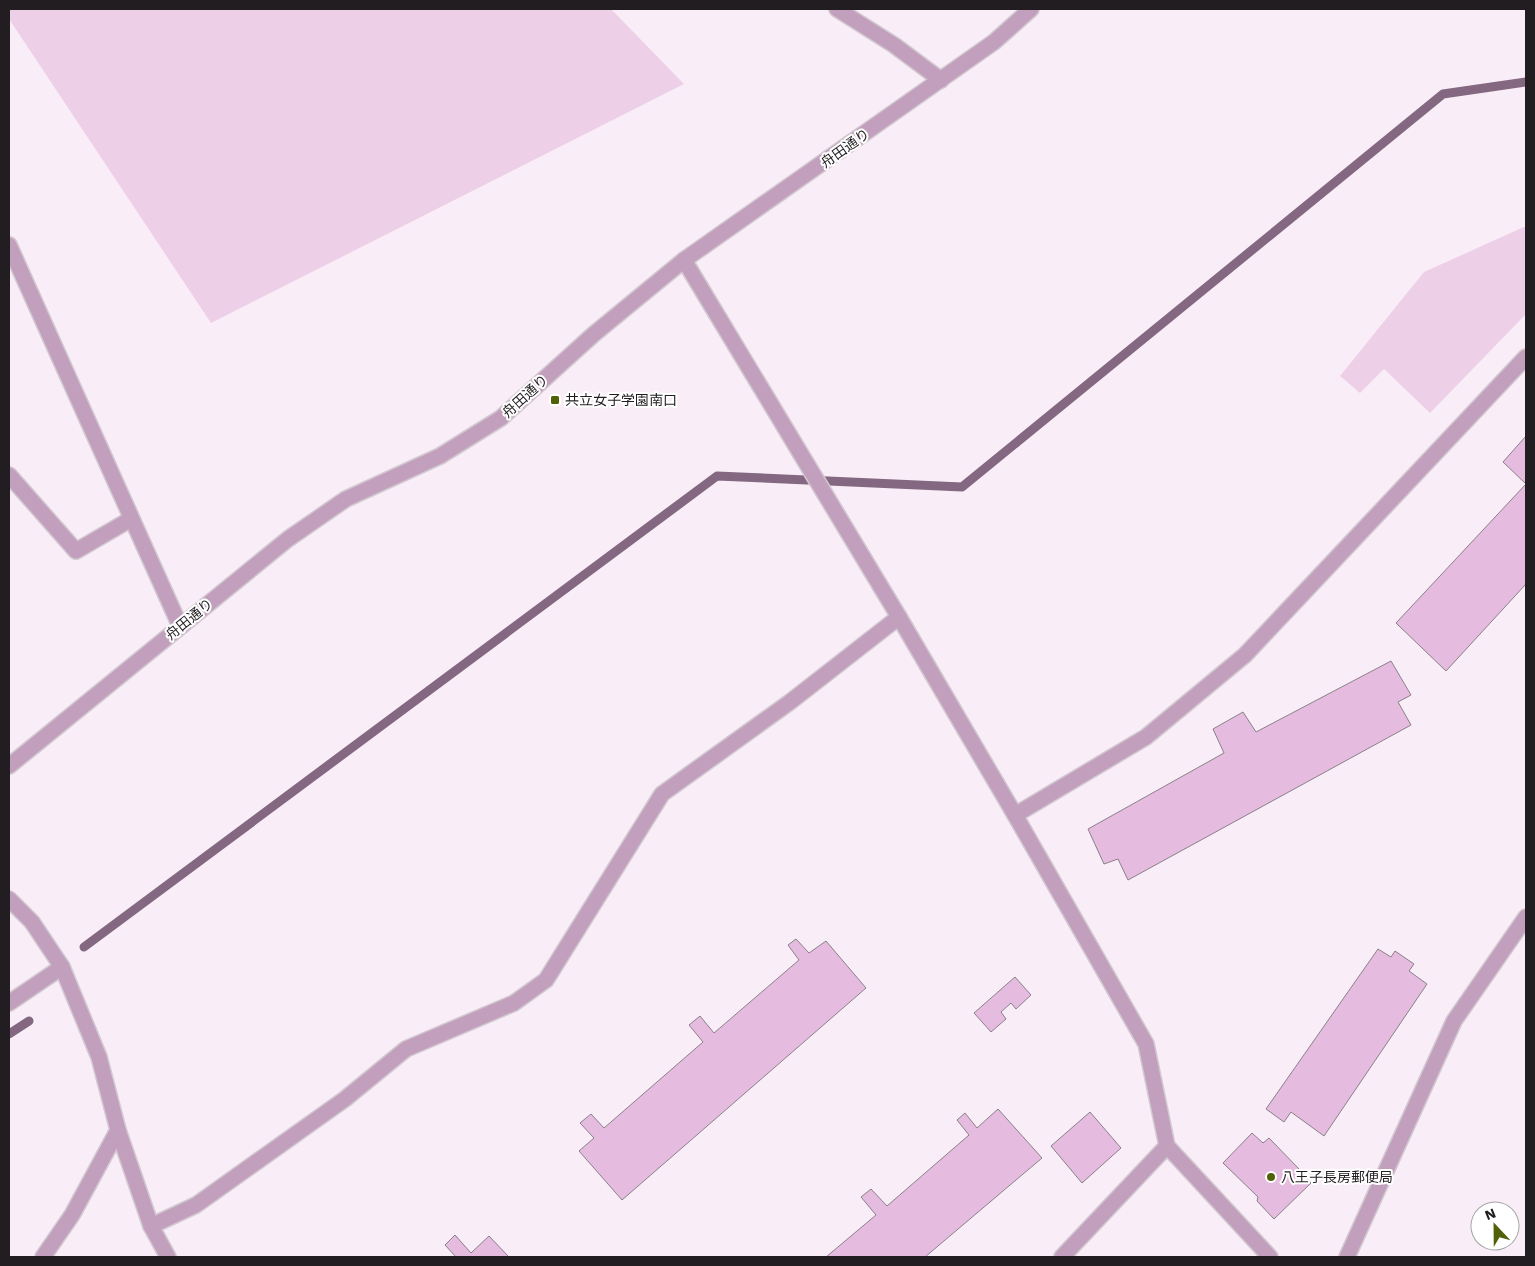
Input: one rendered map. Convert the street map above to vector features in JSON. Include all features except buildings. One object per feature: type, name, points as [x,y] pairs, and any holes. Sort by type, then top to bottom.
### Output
[{"type":"street","points":[[837,9],[894,45],[941,80]]},
{"type":"street","name":"舟田通り","points":[[9,766],[288,539],[346,500],[440,456],[501,418],[594,334],[684,260],[994,42],[1031,9]]},
{"type":"street","points":[[9,246],[180,626]]},
{"type":"street","points":[[684,260],[899,617],[1146,1044],[1167,1146],[1270,1257]]},
{"type":"street","points":[[1015,815],[1146,737],[1245,655],[1526,357]]},
{"type":"street","points":[[9,475],[76,550],[131,519]]},
{"type":"street","points":[[151,1226],[196,1205],[346,1099],[406,1048],[514,1003],[546,980],[662,794],[790,702],[899,617]]},
{"type":"street","points":[[9,898],[32,922],[62,967],[99,1057],[118,1130],[151,1226],[168,1257]]},
{"type":"street","points":[[1347,1257],[1454,1022],[1526,917]]},
{"type":"street","points":[[9,1003],[62,967]]},
{"type":"street","points":[[43,1257],[72,1215],[118,1130]]},
{"type":"street","points":[[1062,1257],[1167,1146]]},
{"type":"shaded area","points":[[9,9],[611,9],[684,84],[211,323],[9,19]]},
{"type":"shaded area","points":[[1526,226],[1526,314],[1430,413],[1384,369],[1360,393],[1340,376],[1424,272]]},
{"type":"waterway","points":[[84,947],[717,476],[962,487],[1443,94],[1526,82]]},
{"type":"waterway","points":[[9,1034],[29,1021]]},
{"type":"place","name":"共立女子学園南口","points":[[555,400]]},
{"type":"place","name":"八王子長房郵便局","points":[[1271,1177]]}]
